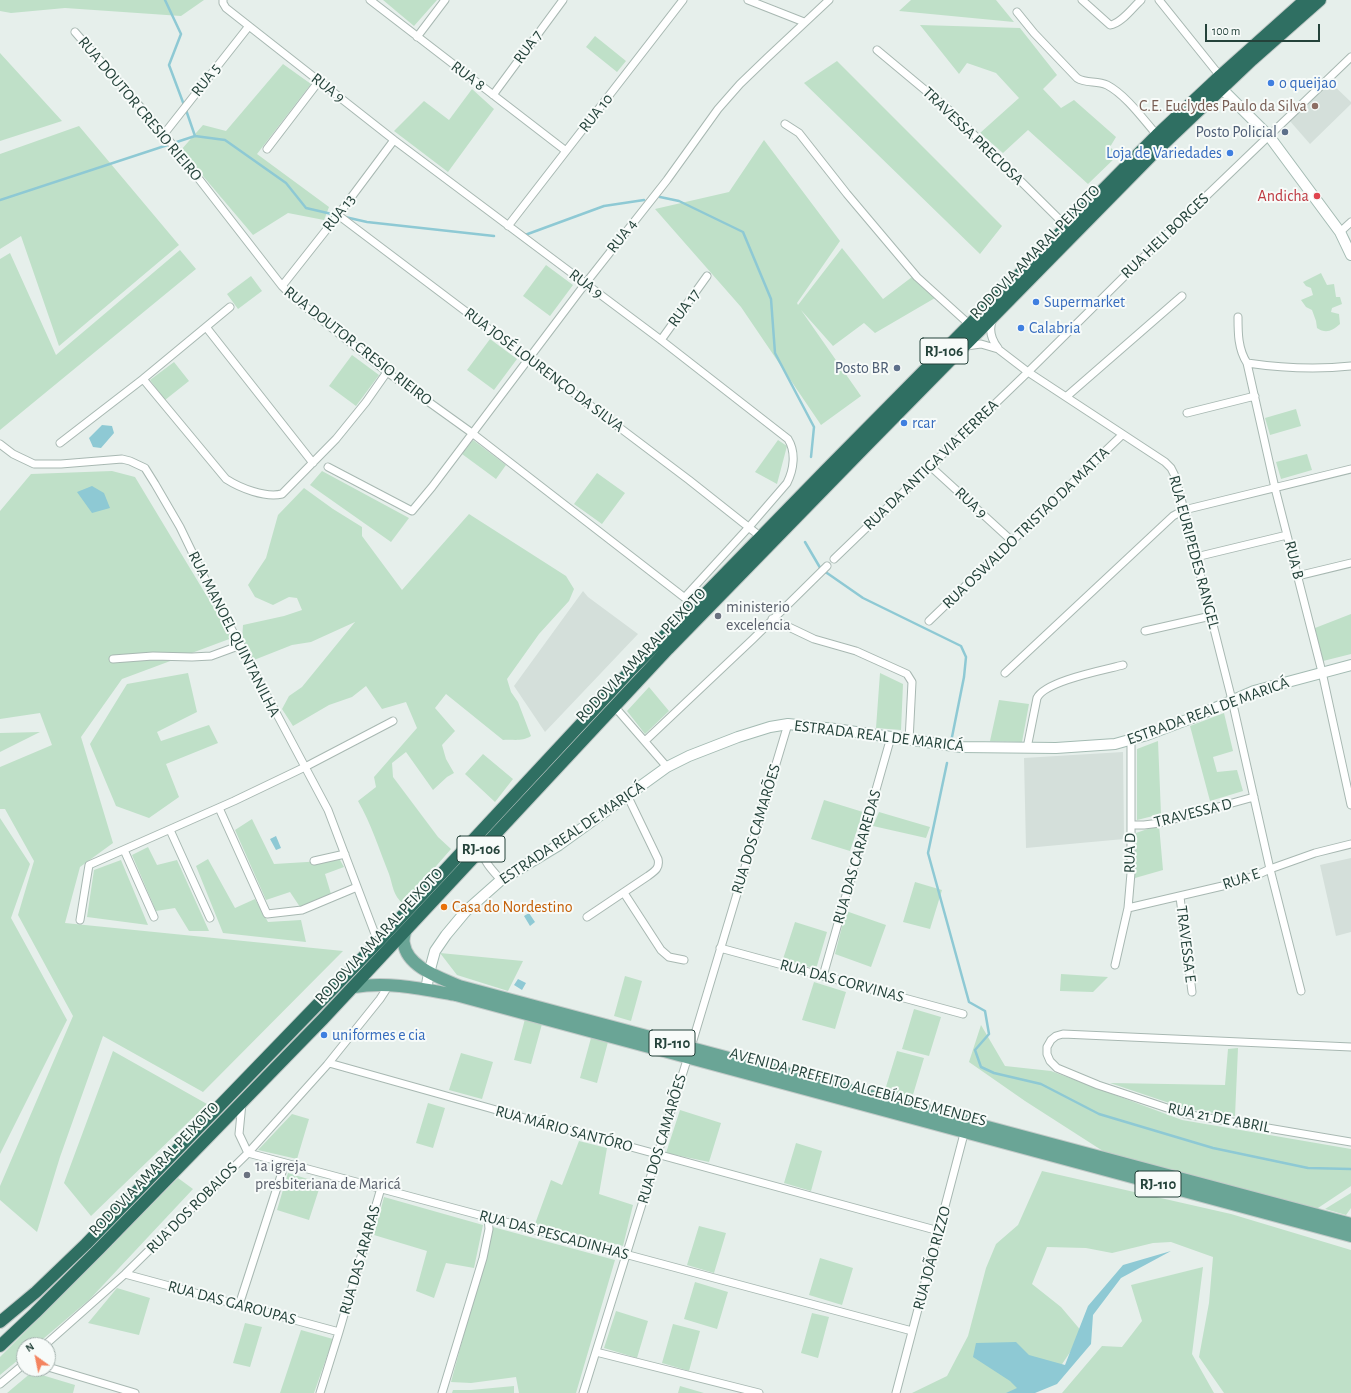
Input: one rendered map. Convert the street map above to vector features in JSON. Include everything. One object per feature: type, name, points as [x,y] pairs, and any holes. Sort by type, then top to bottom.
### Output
[{"type":"highway","name":"RODOVIA AMARAL PEIXOTO","points":[[0,1322],[36,1292],[86,1244],[378,942],[592,712],[694,605],[1066,226],[1157,135],[1305,0]]},
{"type":"highway","name":"RODOVIA AMARAL PEIXOTO","points":[[0,1346],[62,1286],[354,987],[668,649],[993,317],[1152,155],[1320,0]]},
{"type":"main road","points":[[1222,89],[1269,136],[1340,232],[1351,255]]},
{"type":"main road","name":"ESTRADA REAL DE MARICÁ","points":[[426,990],[435,951],[466,911],[501,880],[559,845],[667,766],[688,756],[738,737],[770,727],[788,724],[961,747],[1027,748],[1115,744],[1192,718],[1254,691],[1351,665]]},
{"type":"main road","name":"AVENIDA PREFEITO ALCEBÍADES MENDES","points":[[405,932],[404,944],[408,955],[413,961],[429,973],[459,986],[477,996]]},
{"type":"main road","name":"AVENIDA PREFEITO ALCEBÍADES MENDES","points":[[354,987],[372,984],[389,985],[456,995],[477,996],[966,1127],[1351,1224]]},
{"type":"main road","name":"AVENIDA PREFEITO ALCEBÍADES MENDES","points":[[966,1127],[1351,1236]]},
{"type":"street","name":"RUA 9","points":[[223,0],[226,8],[394,140],[661,340],[783,434],[791,444],[793,463],[787,482],[749,527],[685,597]]},
{"type":"street","name":"RUA 8","points":[[370,0],[566,151]]},
{"type":"street","points":[[417,37],[445,0]]},
{"type":"street","name":"RUA 7","points":[[493,95],[563,0]]},
{"type":"street","name":"RUA 10","points":[[508,226],[683,0]]},
{"type":"street","points":[[748,0],[804,22]]},
{"type":"street","name":"RUA 4","points":[[328,467],[412,511],[432,487],[585,284],[667,180],[718,109],[740,84],[829,0]]},
{"type":"street","points":[[1082,0],[1110,25],[1114,25],[1141,0]]},
{"type":"street","points":[[1159,0],[1220,76]]},
{"type":"street","points":[[1017,12],[1034,33],[1077,78],[1082,81],[1100,82],[1114,89],[1157,135]]},
{"type":"street","name":"RUA 5","points":[[164,134],[249,26]]},
{"type":"street","name":"RUA DOUTOR CRESIO RIEIRO","points":[[75,32],[164,134],[282,286],[293,298],[387,372],[472,433],[694,605]]},
{"type":"street","name":"TRAVESSA PRECIOSA","points":[[877,50],[949,110],[1066,226]]},
{"type":"street","name":"RUA HELI BORGES","points":[[1028,372],[1174,227],[1351,57]]},
{"type":"street","points":[[267,149],[319,81]]},
{"type":"street","points":[[785,124],[799,133],[847,194],[917,277],[970,325]]},
{"type":"street","name":"RUA 13","points":[[282,286],[338,216],[394,140]]},
{"type":"street","name":"RUA JOSÉ LOURENÇO DA SILVA","points":[[338,216],[683,475],[761,537]]},
{"type":"street","points":[[1340,232],[1351,222]]},
{"type":"street","name":"RUA 17","points":[[661,340],[707,276]]},
{"type":"street","points":[[1066,396],[1182,296]]},
{"type":"street","points":[[60,443],[143,379],[230,307]]},
{"type":"street","name":"RUA EURIPEDES RANGEL","points":[[993,317],[990,332],[993,342],[998,349],[1028,372],[1165,462],[1171,468],[1184,510],[1232,700],[1270,869],[1301,992]]},
{"type":"street","name":"RUA B","points":[[1238,317],[1238,336],[1242,356],[1247,363],[1275,488],[1322,672],[1351,805]]},
{"type":"street","points":[[206,327],[313,463]]},
{"type":"street","name":"RUA EURIPEDES RANGEL","points":[[966,346],[981,344],[998,349]]},
{"type":"street","points":[[1247,363],[1274,367],[1298,368],[1330,368],[1351,366]]},
{"type":"street","points":[[143,379],[222,474],[233,484],[272,496],[282,494],[313,463],[353,419],[387,372]]},
{"type":"street","name":"RUA DA ANTIGA VIA FERREA","points":[[834,559],[1028,372]]},
{"type":"street","points":[[1187,413],[1254,396]]},
{"type":"street","name":"RUA OSWALDO TRISTAO DA MATTA","points":[[929,621],[1122,434]]},
{"type":"street","name":"RUA MANOEL QUINTANILHA","points":[[0,444],[12,454],[34,464],[61,464],[122,460],[130,461],[145,468],[180,527],[208,585],[254,673],[328,810],[378,942]]},
{"type":"street","name":"RUA 9","points":[[930,466],[1012,541]]},
{"type":"street","points":[[1005,673],[1173,516],[1184,510],[1351,468]]},
{"type":"street","points":[[1196,557],[1287,535]]},
{"type":"street","points":[[1298,576],[1351,563]]},
{"type":"street","points":[[645,741],[753,639],[827,566]]},
{"type":"street","points":[[1145,631],[1211,616]]},
{"type":"street","points":[[772,619],[814,639],[856,651],[907,674],[912,682],[909,741]]},
{"type":"street","points":[[113,659],[152,656],[211,656],[240,645]]},
{"type":"street","points":[[1027,748],[1037,698],[1041,692],[1076,677],[1123,665]]},
{"type":"street","points":[[614,706],[667,766]]},
{"type":"street","points":[[80,920],[89,865],[219,808],[305,767],[393,721]]},
{"type":"street","name":"RUA DOS CAMARÕES","points":[[583,1393],[689,1053],[788,724]]},
{"type":"street","name":"RUA DAS CARAREDAS","points":[[823,976],[891,737]]},
{"type":"street","name":"RUA D","points":[[1115,965],[1128,908],[1131,825],[1130,739]]},
{"type":"street","points":[[588,917],[657,869],[659,863],[628,796]]},
{"type":"street","name":"TRAVESSA D","points":[[1131,825],[1160,823],[1254,798]]},
{"type":"street","points":[[219,808],[267,914],[302,910],[357,887]]},
{"type":"street","points":[[170,830],[210,918]]},
{"type":"street","name":"RUA E","points":[[1128,908],[1237,882],[1315,854],[1351,844]]},
{"type":"street","points":[[124,850],[154,917]]},
{"type":"street","points":[[477,853],[480,859],[486,863],[501,880]]},
{"type":"street","points":[[314,861],[345,854]]},
{"type":"street","points":[[624,893],[662,950],[669,957],[684,960]]},
{"type":"street","name":"TRAVESSA E","points":[[1180,896],[1192,992]]},
{"type":"street","name":"RUA DAS CORVINAS","points":[[720,948],[963,1014]]},
{"type":"street","name":"RUA DOS ROBALOS","points":[[54,1337],[125,1274],[248,1153],[329,1063],[380,999],[389,985]]},
{"type":"street","name":"RUA 21 DE ABRIL","points":[[1351,1047],[1063,1034],[1056,1036],[1051,1040],[1047,1047],[1047,1054],[1050,1061],[1057,1068],[1098,1085],[1185,1114],[1351,1142]]},
{"type":"street","name":"RUA MÁRIO SANTÓRO","points":[[329,1063],[939,1231]]},
{"type":"street","points":[[243,1101],[239,1134],[248,1153]]},
{"type":"street","name":"RUA JOÃO RIZZO","points":[[896,1393],[966,1127]]},
{"type":"street","name":"RUA DAS PESCADINHAS","points":[[248,1153],[912,1331]]},
{"type":"street","points":[[239,1305],[285,1163]]},
{"type":"street","name":"RUA DAS ARARAS","points":[[320,1393],[381,1188]]},
{"type":"street","points":[[442,1393],[483,1258],[489,1229],[488,1217]]},
{"type":"street","name":"RUA DAS GAROUPAS","points":[[125,1274],[339,1332]]},
{"type":"street","points":[[596,1352],[759,1393]]},
{"type":"street","points":[[56,1370],[135,1393]]},
{"type":"street","points":[[0,1384],[16,1371]]},
{"type":"shaded area","points":[[1329,81],[1351,102],[1351,104],[1310,144],[1289,120]]},
{"type":"shaded area","points":[[583,591],[588,597],[638,634],[545,732],[514,686]]},
{"type":"shaded area","points":[[1123,752],[1124,839],[1026,848],[1024,758]]},
{"type":"shaded area","points":[[1351,858],[1351,932],[1336,936],[1320,865]]},
{"type":"green space","points":[[0,0],[204,0],[181,16],[65,8],[11,13],[0,11]]},
{"type":"green space","points":[[383,0],[437,0],[414,26]]},
{"type":"green space","points":[[911,0],[996,0],[1014,22],[899,11]]},
{"type":"green space","points":[[920,25],[1020,28],[1057,75],[1043,89],[1061,108],[1074,100],[1116,137],[1110,147],[1118,155],[1088,184],[1028,130],[1003,153],[980,133],[1019,98],[996,73],[967,63],[959,74]]},
{"type":"green space","points":[[595,36],[626,61],[617,72],[586,47]]},
{"type":"green space","points":[[0,53],[62,121],[0,141]]},
{"type":"green space","points":[[837,61],[1002,226],[980,254],[804,83]]},
{"type":"green space","points":[[283,64],[311,84],[257,154],[329,207],[324,220],[288,213],[253,235],[181,150],[203,125],[226,131]]},
{"type":"green space","points":[[472,89],[494,109],[448,172],[394,131],[424,101],[449,120]]},
{"type":"green space","points":[[79,126],[179,245],[59,346],[21,236],[0,249],[0,154]]},
{"type":"green space","points":[[764,140],[840,241],[797,303],[798,305],[842,248],[883,299],[912,277],[935,298],[875,333],[864,323],[833,346],[801,310],[861,396],[821,425],[741,307],[655,209],[729,192]]},
{"type":"green space","points":[[180,250],[196,269],[0,430],[0,259],[10,253],[56,355]]},
{"type":"green space","points":[[546,265],[573,285],[550,316],[523,296]]},
{"type":"green space","points":[[1321,273],[1327,285],[1334,284],[1336,297],[1340,297],[1342,304],[1332,308],[1331,312],[1339,314],[1340,324],[1329,331],[1323,331],[1317,328],[1312,310],[1306,307],[1301,300],[1313,295],[1311,288],[1306,286],[1303,282]]},
{"type":"green space","points":[[251,276],[262,291],[238,309],[227,294]]},
{"type":"green space","points":[[490,339],[517,359],[494,390],[467,370]]},
{"type":"green space","points":[[352,355],[379,375],[356,406],[329,386]]},
{"type":"green space","points":[[174,362],[189,381],[165,400],[150,380]]},
{"type":"green space","points":[[1296,409],[1301,426],[1270,435],[1265,418]]},
{"type":"green space","points":[[473,440],[506,465],[496,479],[462,454]]},
{"type":"green space","points":[[778,440],[787,446],[777,484],[755,472]]},
{"type":"green space","points":[[1307,454],[1312,470],[1281,479],[1276,462]]},
{"type":"green space","points":[[112,471],[135,477],[232,638],[122,679],[81,737],[113,843],[80,867],[65,923],[343,951],[203,1092],[103,1036],[60,1157],[37,1232],[0,1200],[0,1186],[73,1016],[18,915],[34,861],[5,809],[0,809],[0,767],[52,745],[40,713],[0,719],[0,511],[31,474]]},
{"type":"green space","points":[[322,471],[409,518],[391,542],[310,485]]},
{"type":"green space","points":[[597,473],[625,493],[602,524],[574,504]]},
{"type":"green space","points":[[304,488],[333,509],[362,527],[362,536],[402,590],[469,514],[566,576],[574,589],[569,601],[539,634],[507,679],[511,692],[518,702],[531,736],[521,740],[503,740],[446,694],[435,708],[455,731],[442,745],[446,759],[454,773],[447,777],[433,790],[406,752],[392,763],[393,777],[438,837],[451,849],[403,904],[395,894],[375,836],[358,801],[376,787],[374,777],[417,728],[406,702],[382,709],[366,686],[352,697],[329,705],[293,726],[282,709],[289,696],[302,687],[355,622],[311,642],[292,645],[254,660],[242,641],[243,625],[284,616],[302,610],[297,598],[289,597],[273,605],[255,597],[248,585],[266,558],[278,515]]},
{"type":"green space","points":[[1351,614],[1351,654],[1323,661],[1315,628]]},
{"type":"green space","points":[[188,673],[197,712],[157,732],[161,741],[209,725],[218,743],[166,764],[179,797],[149,818],[116,806],[90,744],[127,684]]},
{"type":"green space","points":[[880,673],[903,684],[901,730],[876,728]]},
{"type":"green space","points":[[649,687],[669,711],[645,734],[627,711]]},
{"type":"green space","points":[[999,700],[1029,704],[1022,742],[990,741]]},
{"type":"green space","points":[[1224,713],[1233,751],[1213,757],[1217,772],[1237,770],[1243,791],[1210,801],[1190,726]]},
{"type":"green space","points":[[40,732],[0,752],[0,733]]},
{"type":"green space","points":[[1158,741],[1161,814],[1137,820],[1137,749]]},
{"type":"green space","points":[[483,754],[513,779],[495,802],[465,774]]},
{"type":"green space","points":[[824,800],[863,812],[850,851],[811,839]]},
{"type":"green space","points":[[879,812],[930,827],[926,838],[873,826]]},
{"type":"green space","points":[[0,818],[30,864],[11,918],[67,1020],[0,1154]]},
{"type":"green space","points":[[252,819],[274,864],[340,860],[344,867],[325,874],[331,894],[300,907],[290,892],[266,900],[235,830]]},
{"type":"green space","points":[[1159,825],[1163,870],[1135,878],[1136,833]]},
{"type":"green space","points":[[148,847],[157,865],[177,860],[209,931],[189,931],[175,908],[156,911],[132,855]]},
{"type":"green space","points":[[208,859],[235,908],[255,899],[268,922],[301,920],[306,942],[223,933],[196,866]]},
{"type":"green space","points":[[121,860],[148,925],[87,917],[94,870]]},
{"type":"green space","points":[[915,882],[942,890],[930,929],[903,922]]},
{"type":"green space","points":[[846,911],[886,925],[871,967],[835,954]]},
{"type":"green space","points":[[795,922],[827,932],[816,969],[783,959]]},
{"type":"green space","points":[[440,953],[523,961],[508,991],[457,975]]},
{"type":"green space","points":[[1061,974],[1108,977],[1093,992],[1060,991]]},
{"type":"green space","points":[[625,976],[642,981],[631,1021],[614,1016]]},
{"type":"green space","points":[[814,982],[846,992],[835,1029],[802,1020]]},
{"type":"green space","points":[[914,1009],[941,1017],[929,1056],[902,1049]]},
{"type":"green space","points":[[525,1019],[542,1024],[531,1064],[514,1060]]},
{"type":"green space","points":[[981,1025],[1005,1066],[1051,1071],[1182,1120],[1351,1149],[1351,1186],[1315,1210],[1106,1153],[1025,1101],[969,1062]]},
{"type":"green space","points":[[591,1038],[608,1042],[597,1083],[580,1078]]},
{"type":"green space","points":[[1238,1048],[1235,1116],[1187,1109],[1110,1083],[1225,1085],[1228,1049]]},
{"type":"green space","points":[[113,1051],[207,1104],[91,1216],[64,1183]]},
{"type":"green space","points":[[897,1051],[924,1058],[912,1098],[885,1090]]},
{"type":"green space","points":[[461,1053],[493,1062],[482,1099],[449,1090]]},
{"type":"green space","points":[[428,1103],[445,1108],[433,1148],[416,1143]]},
{"type":"green space","points":[[680,1110],[721,1123],[709,1162],[666,1153]]},
{"type":"green space","points":[[292,1114],[309,1119],[297,1159],[258,1150]]},
{"type":"green space","points":[[579,1141],[607,1148],[599,1194],[633,1205],[623,1246],[535,1224],[551,1180],[562,1185]]},
{"type":"green space","points":[[796,1143],[822,1151],[811,1191],[784,1183]]},
{"type":"green space","points":[[1042,1171],[1231,1214],[1351,1250],[1351,1393],[1224,1393],[1199,1357],[1209,1303],[1213,1257],[1171,1242],[1153,1243],[1112,1253],[1086,1248],[1047,1247],[1032,1284],[1061,1307],[1083,1333],[1052,1379],[1022,1393],[912,1393],[947,1376],[968,1336],[986,1268],[996,1244],[1018,1225]]},
{"type":"green space","points":[[288,1173],[321,1183],[309,1220],[277,1210]]},
{"type":"green space","points":[[178,1178],[193,1189],[90,1299],[45,1337],[20,1337]]},
{"type":"green space","points":[[1351,1193],[1351,1208],[1346,1215],[1325,1209]]},
{"type":"green space","points":[[384,1197],[483,1225],[474,1268],[446,1263],[434,1298],[416,1291],[427,1251],[374,1235]]},
{"type":"green space","points":[[699,1226],[726,1233],[714,1273],[687,1265]]},
{"type":"green space","points":[[493,1227],[615,1260],[576,1393],[519,1393],[516,1377],[471,1383],[451,1382]]},
{"type":"green space","points":[[820,1258],[853,1268],[842,1305],[809,1295]]},
{"type":"green space","points":[[1203,1267],[1192,1354],[1214,1393],[1062,1393],[1102,1346],[1122,1347],[1142,1321],[1131,1285]]},
{"type":"green space","points":[[695,1282],[728,1292],[717,1329],[684,1319]]},
{"type":"green space","points":[[117,1288],[150,1298],[139,1335],[88,1323]]},
{"type":"green space","points":[[616,1311],[648,1321],[637,1358],[604,1348]]},
{"type":"green space","points":[[812,1313],[829,1317],[818,1358],[801,1353]]},
{"type":"green space","points":[[245,1323],[262,1327],[250,1367],[233,1363]]},
{"type":"green space","points":[[673,1324],[700,1331],[689,1371],[662,1363]]},
{"type":"green space","points":[[301,1330],[333,1339],[314,1393],[280,1393]]},
{"type":"green space","points":[[16,1341],[16,1362],[0,1375],[0,1357]]},
{"type":"green space","points":[[26,1377],[49,1377],[75,1385],[73,1393],[7,1393]]},
{"type":"green space","points":[[514,1386],[514,1393],[452,1393],[453,1390]]},
{"type":"green space","points":[[680,1386],[704,1393],[678,1393]]},
{"type":"water","points":[[102,425],[112,426],[114,433],[101,448],[93,447],[89,438]]},
{"type":"water","points":[[92,486],[104,493],[110,508],[92,513],[77,492]]},
{"type":"water","points":[[276,836],[281,848],[276,850],[270,839]]},
{"type":"water","points":[[529,913],[535,922],[530,926],[524,916]]},
{"type":"water","points":[[518,979],[526,983],[522,990],[514,985]]},
{"type":"water","points":[[1171,1251],[1121,1278],[1093,1315],[1091,1344],[1057,1384],[1035,1393],[1006,1393],[1017,1388],[1010,1381],[973,1357],[976,1343],[1016,1342],[1029,1355],[1065,1365],[1088,1306],[1123,1265]]},
{"type":"waterway","points":[[165,0],[181,34],[169,65],[184,105]]},
{"type":"waterway","points":[[186,110],[195,136],[225,140],[286,183],[306,208],[336,215]]},
{"type":"waterway","points":[[0,200],[195,136]]},
{"type":"waterway","points":[[660,197],[679,201],[743,232],[771,299],[775,353],[814,427],[811,457]]},
{"type":"waterway","points":[[525,235],[604,206],[644,200]]},
{"type":"waterway","points":[[345,217],[367,222],[494,236]]},
{"type":"waterway","points":[[805,542],[822,571],[863,598],[961,646],[966,657],[964,677],[951,742]]},
{"type":"waterway","points":[[947,763],[928,853],[969,1002],[985,1011],[989,1034],[975,1050],[981,1067],[994,1073],[1041,1084],[1099,1114],[1213,1148],[1308,1168],[1351,1169]]},
{"type":"place","name":"o queijao","points":[[1271,83]]},
{"type":"place","name":"C.E. Euclydes Paulo da Silva","points":[[1315,106]]},
{"type":"place","name":"Posto Policial","points":[[1285,132]]},
{"type":"place","name":"Loja de Variedades","points":[[1230,153]]},
{"type":"place","name":"Andicha","points":[[1317,196]]},
{"type":"place","name":"Supermarket","points":[[1036,302]]},
{"type":"place","name":"Calabria","points":[[1021,328]]},
{"type":"place","name":"Posto BR","points":[[897,368]]},
{"type":"place","name":"rcar","points":[[904,423]]},
{"type":"place","name":"ministerio excelencia","points":[[718,616]]},
{"type":"place","name":"Casa do Nordestino","points":[[444,907]]},
{"type":"place","name":"uniformes e cia","points":[[324,1035]]},
{"type":"place","name":"1a igreja presbiteriana de Maricá","points":[[247,1175]]}]
